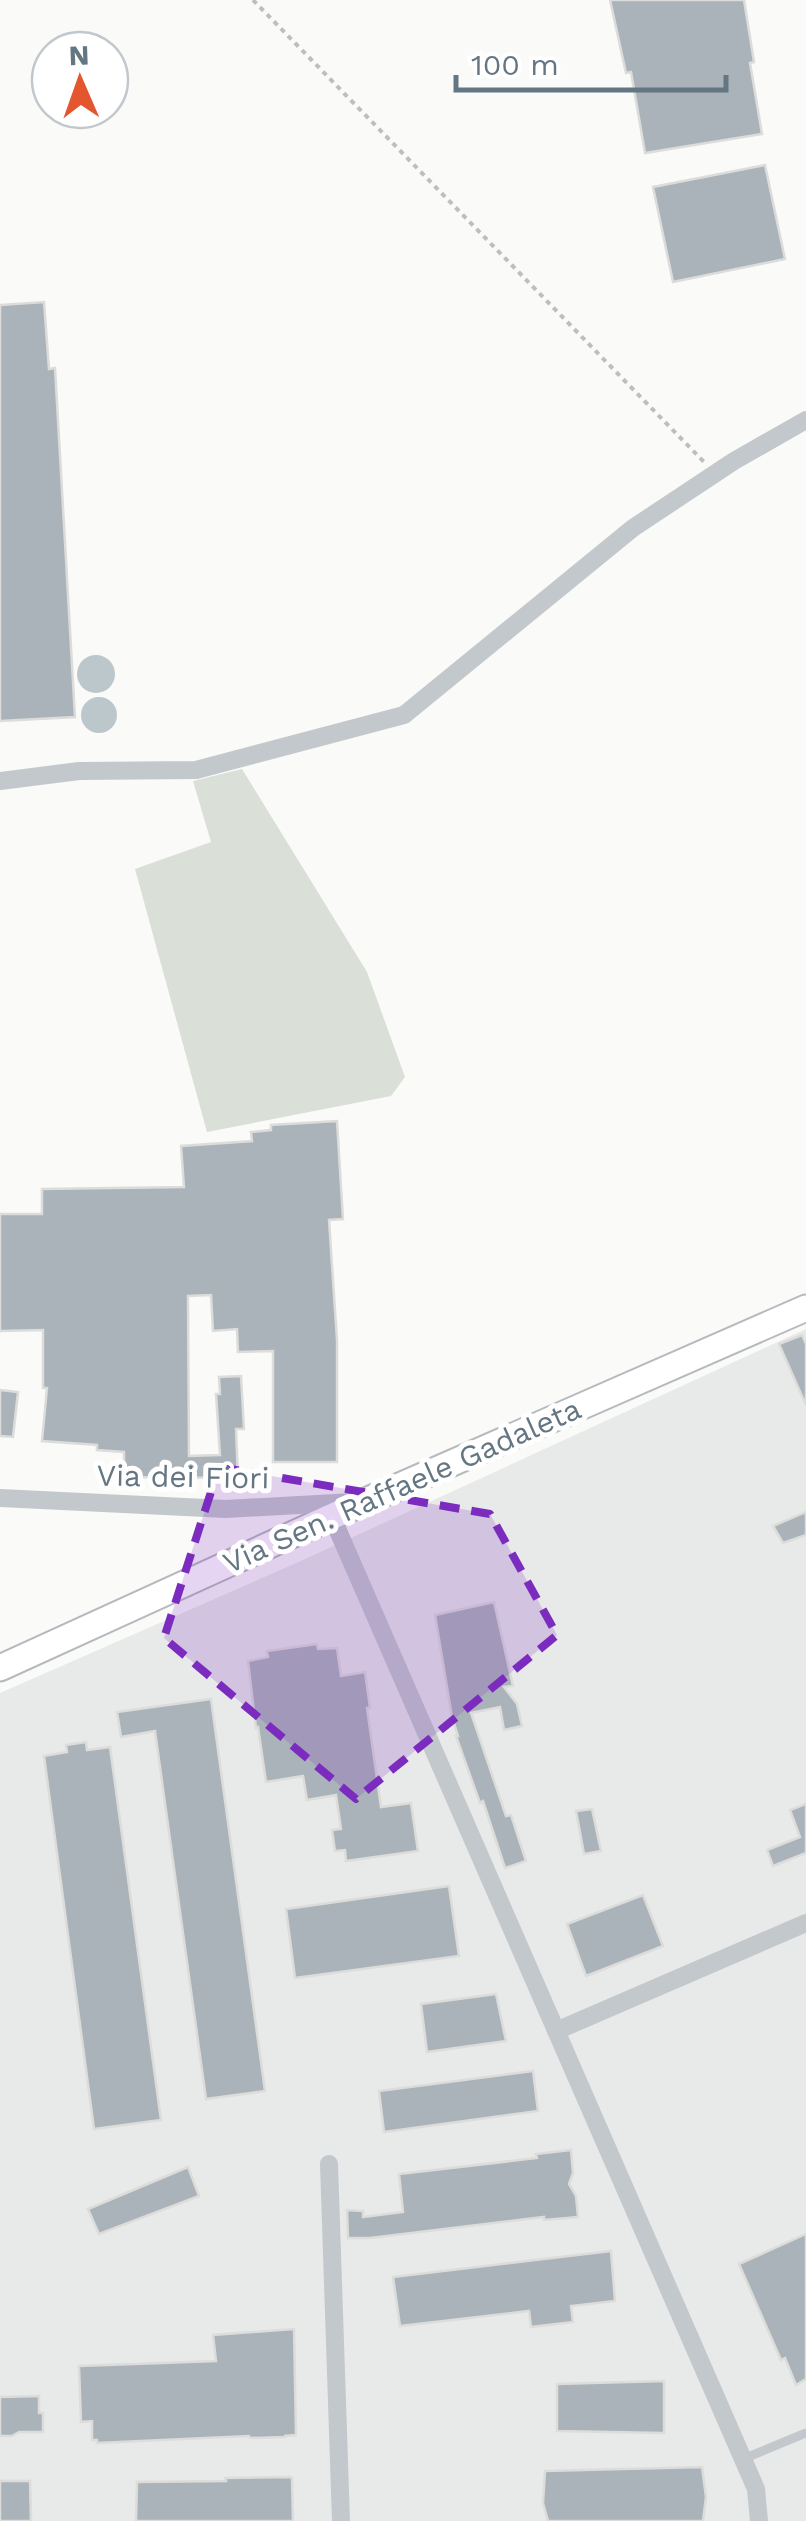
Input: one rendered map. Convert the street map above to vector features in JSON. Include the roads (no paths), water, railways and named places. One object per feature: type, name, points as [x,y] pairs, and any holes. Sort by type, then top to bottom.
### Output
[{"type":"main road","name":"Via Sen. Raffaele Gadaleta","points":[[0,1668],[365,1501],[806,1308]]},
{"type":"street","points":[[0,781],[79,771],[196,770],[404,716],[633,528],[806,420]]},
{"type":"street","name":"Via dei Fiori","points":[[0,1498],[226,1509],[365,1501]]},
{"type":"street","points":[[332,1517],[756,2489],[760,2521]]},
{"type":"street","points":[[556,2031],[806,1923]]},
{"type":"street","points":[[329,2164],[340,2521]]},
{"type":"lane","points":[[743,2459],[806,2433]]}]
